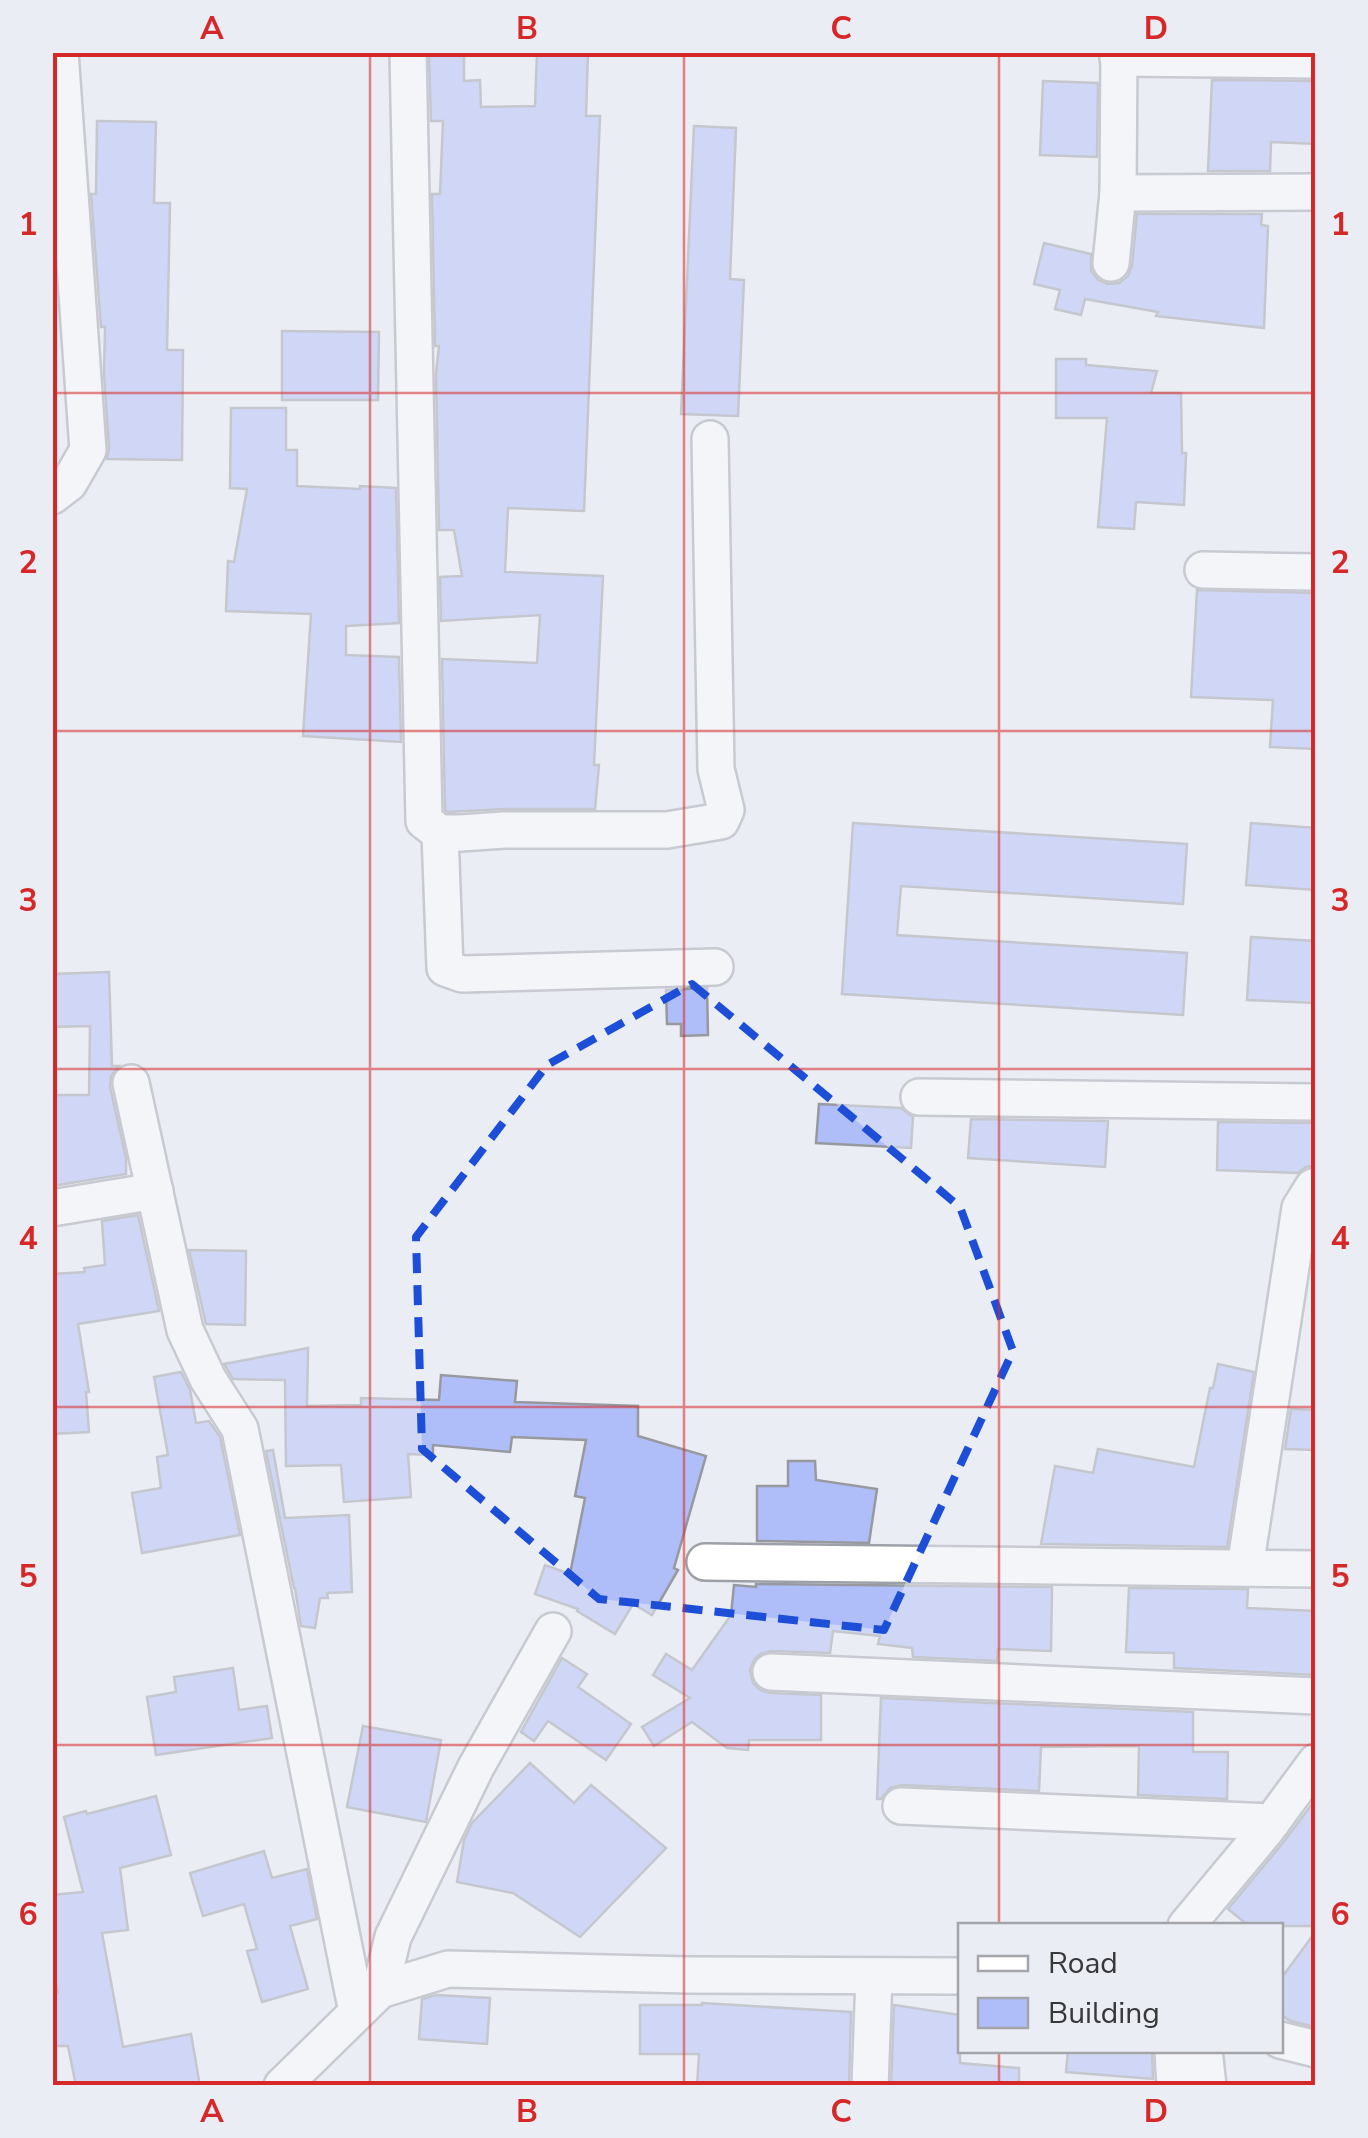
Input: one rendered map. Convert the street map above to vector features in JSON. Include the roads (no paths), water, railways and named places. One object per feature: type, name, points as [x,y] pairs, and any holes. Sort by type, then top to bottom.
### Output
[{"type":"street","points":[[52,496],[69,483],[88,450],[60,52]]},
{"type":"street","points":[[408,52],[424,821],[440,833],[667,830],[721,821],[726,810],[716,769],[710,439]]},
{"type":"street","points":[[1111,264],[1118,193],[1119,55],[1316,60]]},
{"type":"street","points":[[1118,193],[1316,192]]},
{"type":"street","points":[[1204,570],[1316,572]]},
{"type":"street","points":[[440,833],[445,968],[462,974],[715,967]]},
{"type":"street","points":[[131,1083],[185,1330],[208,1380],[240,1428],[369,2001]]},
{"type":"street","points":[[919,1097],[1316,1102]]},
{"type":"street","points":[[1245,1568],[1300,1208],[1316,1186]]},
{"type":"street","points":[[52,1208],[155,1191]]},
{"type":"street","points":[[705,1562],[1316,1568]]},
{"type":"street","points":[[369,2001],[393,1937],[476,1767],[553,1632]]},
{"type":"street","points":[[772,1672],[1316,1696]]},
{"type":"street","points":[[1188,1923],[1316,1762]]},
{"type":"street","points":[[901,1806],[1272,1822]]},
{"type":"street","points":[[282,2086],[369,2001],[448,1969],[958,1976]]},
{"type":"street","points":[[870,2086],[874,1976]]},
{"type":"street","points":[[1283,2041],[1316,2049]]},
{"type":"street","points":[[1174,2053],[1175,2086]]},
{"type":"street","points":[[1204,2053],[1208,2086]]}]
